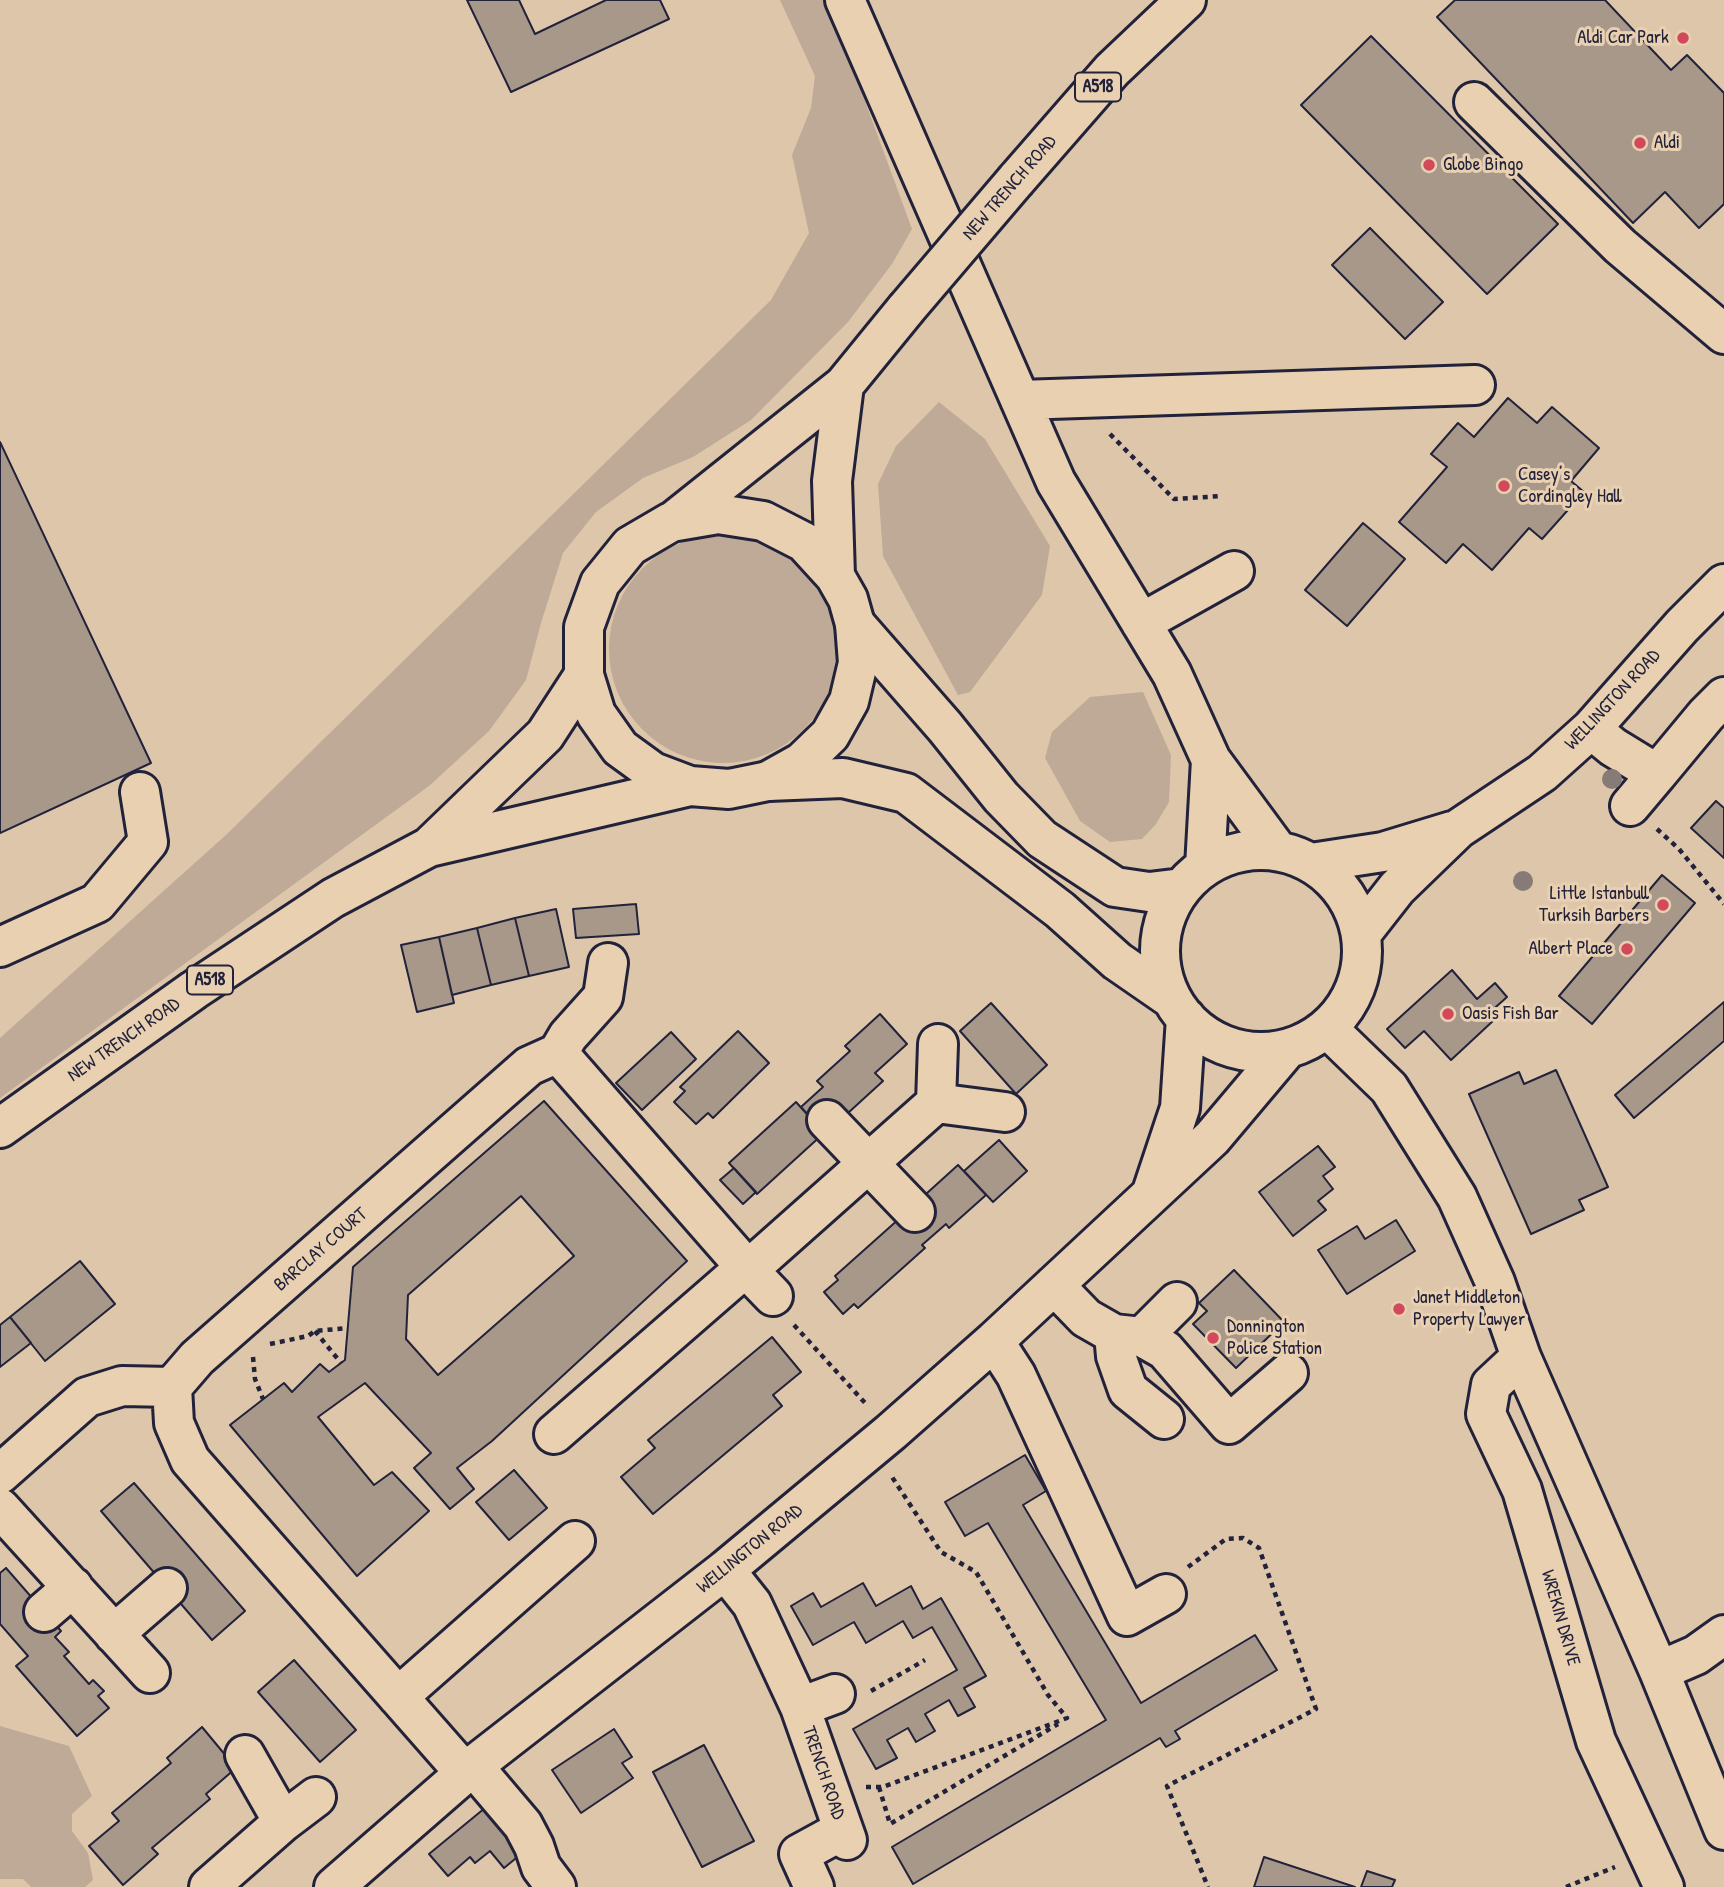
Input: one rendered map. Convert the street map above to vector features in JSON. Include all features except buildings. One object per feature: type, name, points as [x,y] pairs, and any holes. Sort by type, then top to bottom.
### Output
[{"type":"main road","points":[[768,781],[802,762],[830,735],[849,701],[858,663],[855,624],[848,599],[835,576],[804,542],[763,521],[718,514],[671,522],[630,546],[600,583],[584,627],[584,675],[596,714],[620,748],[653,772],[690,786],[729,789],[768,781],[843,778],[906,793],[1060,910],[1117,961],[1179,1009],[1202,1033],[1221,1044],[1242,1051],[1287,1049],[1308,1041],[1327,1028],[1345,1009],[1356,986],[1362,961],[1361,934],[1355,912],[1344,893],[1329,876],[1295,857],[1211,761],[1172,674],[1056,482],[845,0]]},
{"type":"main road","name":"NEW TRENCH ROAD","points":[[671,522],[844,385],[1112,70],[1186,0]]},
{"type":"main road","points":[[1474,102],[1620,246],[1724,334]]},
{"type":"main road","points":[[1020,400],[1475,384]]},
{"type":"main road","points":[[835,576],[832,481],[844,385]]},
{"type":"main road","points":[[1141,623],[1234,571]]},
{"type":"main road","name":"WELLINGTON ROAD","points":[[1361,934],[1397,888],[1458,829],[1542,773],[1591,729],[1682,626],[1724,584]]},
{"type":"main road","points":[[855,624],[945,727],[1001,797],[1042,838],[1115,887],[1149,892],[1193,877],[1228,856],[1252,850],[1295,857]]},
{"type":"main road","name":"NEW TRENCH ROAD","points":[[429,847],[545,735],[584,675]]},
{"type":"main road","points":[[1630,806],[1724,697]]},
{"type":"main road","points":[[1591,729],[1613,747],[1657,774]]},
{"type":"main road","points":[[1179,1009],[1163,978],[1160,954],[1162,931],[1170,908],[1193,877],[1211,761]]},
{"type":"main road","name":"NEW TRENCH ROAD","points":[[0,1128],[194,990],[333,898],[429,847],[690,786]]},
{"type":"main road","points":[[0,947],[97,903],[148,842],[139,792]]},
{"type":"main road","name":"WELLINGTON ROAD","points":[[1295,857],[1383,852],[1458,829]]},
{"type":"main road","points":[[608,963],[603,998],[568,1036],[558,1053],[756,1278]]},
{"type":"main road","name":"WELLINGTON ROAD","points":[[1151,1194],[1180,1108],[1179,1009]]},
{"type":"main road","points":[[1327,1028],[1389,1088],[1457,1197],[1495,1282],[1521,1357],[1658,1671],[1715,1777],[1724,1830]]},
{"type":"main road","points":[[554,1434],[706,1300],[756,1278],[869,1163],[936,1103],[938,1044]]},
{"type":"main road","name":"WELLINGTON ROAD","points":[[334,1887],[469,1770],[725,1570],[881,1441],[1212,1138],[1287,1049]]},
{"type":"main road","name":"BARCLAY COURT","points":[[172,1387],[197,1358],[529,1066],[558,1053]]},
{"type":"main road","points":[[936,1103],[1005,1112]]},
{"type":"main road","points":[[827,1120],[915,1212]]},
{"type":"main road","points":[[1054,1285],[1086,1318],[1165,1350],[1229,1424],[1288,1373]]},
{"type":"main road","points":[[1164,1419],[1128,1390],[1116,1356],[1128,1336],[1177,1302]]},
{"type":"main road","points":[[994,1340],[1016,1375],[1127,1616],[1166,1594]]},
{"type":"main road","name":"WREKIN DRIVE","points":[[1521,1357],[1491,1385],[1486,1414],[1522,1490],[1596,1741],[1656,1870]]},
{"type":"main road","points":[[0,1474],[87,1398],[122,1386],[172,1387],[174,1423],[190,1460],[398,1697],[523,1825],[541,1867],[556,1887]]},
{"type":"main road","points":[[0,1508],[149,1673]]},
{"type":"main road","points":[[398,1697],[575,1541]]},
{"type":"main road","name":"TRENCH ROAD","points":[[725,1570],[752,1604],[800,1707],[845,1835],[799,1854],[814,1887]]},
{"type":"main road","points":[[44,1612],[73,1587]]},
{"type":"main road","points":[[114,1634],[167,1587]]},
{"type":"main road","points":[[1658,1671],[1696,1655],[1724,1635]]},
{"type":"main road","name":"TRENCH ROAD","points":[[800,1707],[835,1694]]},
{"type":"main road","points":[[245,1755],[283,1822]]},
{"type":"main road","points":[[209,1887],[283,1822],[316,1797]]},
{"type":"path","points":[[1102,426],[1174,499],[1222,496]]},
{"type":"path","points":[[1630,806],[1679,849],[1724,904]]},
{"type":"path","points":[[756,1278],[881,1441],[899,1485],[941,1552],[976,1572],[1048,1695],[1067,1718]]},
{"type":"path","points":[[268,1344],[308,1336],[315,1331],[348,1328]]},
{"type":"path","points":[[315,1331],[341,1363]]},
{"type":"path","points":[[218,1340],[226,1351],[252,1346],[255,1379],[263,1399]]},
{"type":"path","points":[[1166,1594],[1182,1570],[1226,1539],[1243,1538],[1259,1548],[1315,1710],[1167,1786],[1208,1887]]},
{"type":"path","points":[[827,1785],[879,1787],[1067,1718]]},
{"type":"path","points":[[879,1787],[890,1824],[1067,1718]]},
{"type":"path","points":[[1566,1887],[1656,1870]]},
{"type":"shaded area","points":[[780,0],[823,0],[844,44],[912,229],[892,264],[848,322],[751,420],[693,457],[643,478],[596,512],[563,553],[526,680],[489,731],[429,786],[0,1098],[0,1038],[227,834],[771,300],[809,233],[792,155],[811,108],[815,76]]},
{"type":"shaded area","points":[[939,402],[985,439],[1050,546],[1042,595],[970,692],[958,695],[883,556],[878,484],[896,446]]},
{"type":"shaded area","points":[[712,535],[734,535],[777,548],[804,568],[824,595],[835,627],[835,671],[824,703],[804,730],[777,750],[756,758],[734,763],[712,763],[669,750],[642,730],[622,703],[614,682],[609,660],[609,638],[622,595],[642,568],[669,548],[690,540]]},
{"type":"shaded area","points":[[1143,692],[1171,755],[1169,802],[1156,824],[1142,839],[1110,842],[1080,821],[1045,758],[1052,732],[1090,697]]},
{"type":"shaded area","points":[[0,1726],[69,1746],[92,1796],[72,1814],[72,1831],[88,1853],[93,1880],[85,1887],[31,1887],[23,1879],[0,1879]]},
{"type":"place","name":"Aldi Car Park","points":[[1683,38]]},
{"type":"place","name":"Aldi","points":[[1640,143]]},
{"type":"place","name":"Globe Bingo","points":[[1429,165]]},
{"type":"place","name":"Casey’s Cordingley Hall","points":[[1504,486]]},
{"type":"place","name":"Little Istanbull Turksih Barbers","points":[[1663,905]]},
{"type":"place","name":"Albert Place","points":[[1627,949]]},
{"type":"place","name":"Oasis Fish Bar","points":[[1448,1014]]},
{"type":"place","name":"Janet Middleton Property Lawyer","points":[[1399,1309]]},
{"type":"place","name":"Donnington Police Station","points":[[1213,1338]]}]
